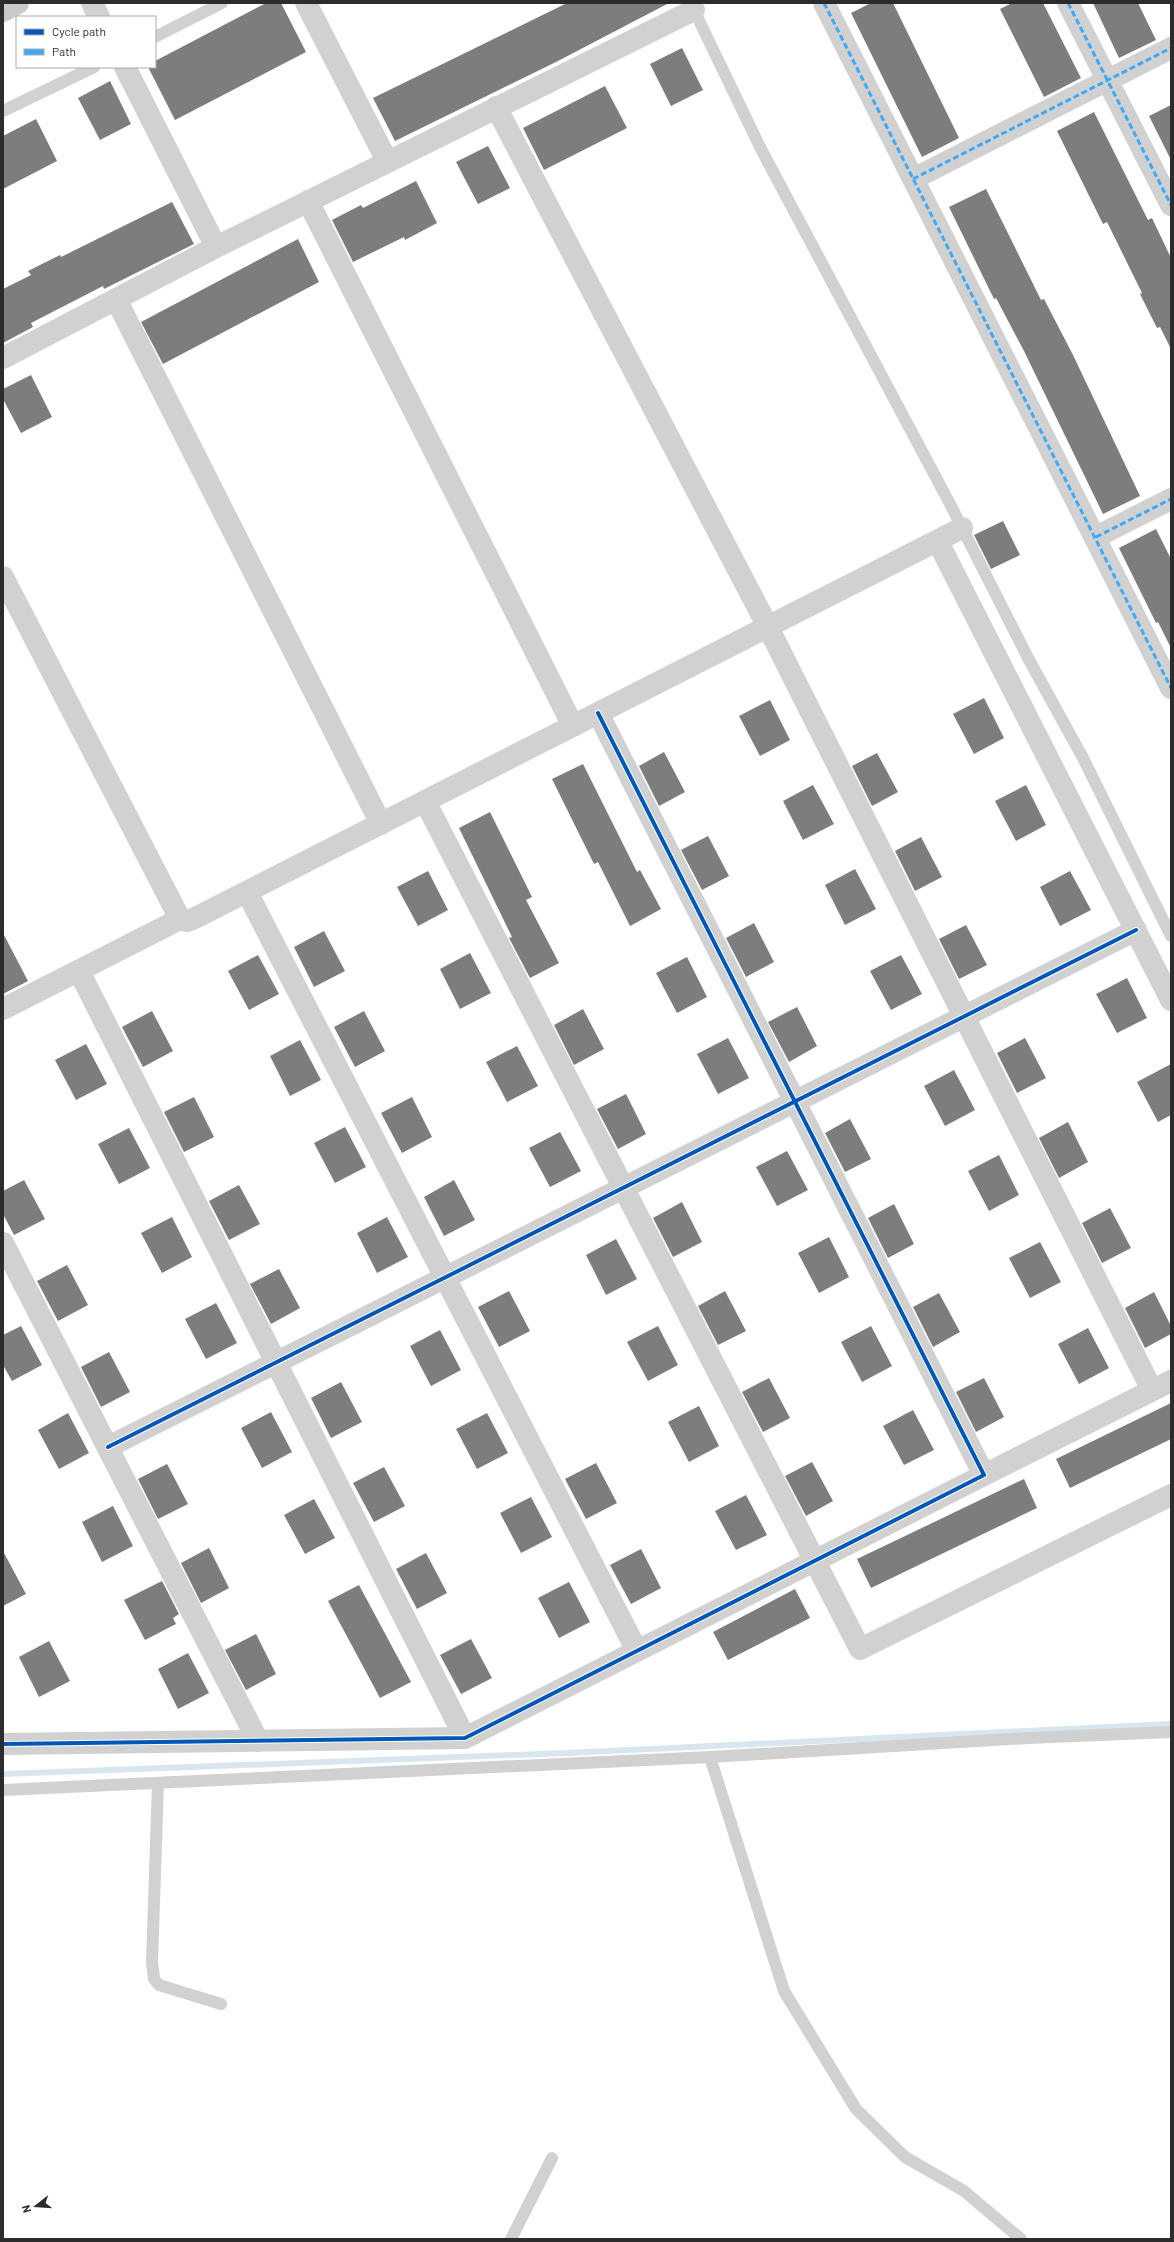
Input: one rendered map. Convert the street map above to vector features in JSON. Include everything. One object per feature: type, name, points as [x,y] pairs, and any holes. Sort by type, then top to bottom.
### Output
[{"type":"main road","points":[[3,11],[18,3]]},
{"type":"street","points":[[92,3],[99,16]]},
{"type":"street","points":[[306,3],[387,161]]},
{"type":"street","points":[[824,3],[1096,537],[1171,688]]},
{"type":"street","points":[[1068,3],[1171,205]]},
{"type":"street","points":[[3,358],[216,247],[692,7]]},
{"type":"street","points":[[913,179],[1171,48]]},
{"type":"street","points":[[126,68],[216,247]]},
{"type":"street","points":[[3,1744],[464,1738],[1162,1386],[965,1016],[768,627],[496,107]]},
{"type":"street","points":[[308,201],[573,726]]},
{"type":"street","points":[[116,299],[381,824]]},
{"type":"street","points":[[1096,537],[1171,499]]},
{"type":"street","points":[[3,1009],[180,919],[187,921],[195,918],[247,892],[938,542],[962,528]]},
{"type":"street","points":[[938,542],[1171,1000]]},
{"type":"street","points":[[3,577],[180,919]]},
{"type":"street","points":[[598,713],[984,1476]]},
{"type":"street","points":[[425,801],[860,1650],[1171,1495]]},
{"type":"street","points":[[247,892],[637,1651]]},
{"type":"street","points":[[108,1447],[1136,930]]},
{"type":"street","points":[[78,971],[464,1738]]},
{"type":"street","points":[[3,1243],[258,1741]]},
{"type":"lane","points":[[156,36],[222,3]]},
{"type":"lane","points":[[692,7],[761,149],[962,528],[1028,658],[1083,758],[1171,936]]},
{"type":"lane","points":[[3,111],[92,68]]},
{"type":"lane","points":[[3,1790],[710,1757],[1028,1738],[1171,1732]]},
{"type":"lane","points":[[710,1757],[784,1991],[856,2109],[905,2157],[964,2190],[1021,2239]]},
{"type":"lane","points":[[158,1783],[152,1962],[154,1979],[159,1985],[220,2004]]},
{"type":"lane","points":[[511,2239],[552,2158]]},
{"type":"building","points":[[266,3],[281,3],[306,52],[175,120],[149,68],[156,68],[156,60]]},
{"type":"building","points":[[567,3],[669,3],[556,62],[395,141],[373,98]]},
{"type":"building","points":[[871,3],[893,3],[959,138],[922,157],[851,13]]},
{"type":"building","points":[[1012,3],[1043,3],[1081,78],[1044,97],[1000,9]]},
{"type":"building","points":[[1093,3],[1138,3],[1156,40],[1119,58]]},
{"type":"building","points":[[682,48],[703,90],[671,106],[650,64]]},
{"type":"building","points":[[110,81],[131,124],[100,140],[78,98]]},
{"type":"building","points":[[605,86],[627,128],[544,170],[523,128]]},
{"type":"building","points":[[1171,105],[1171,160],[1149,116]]},
{"type":"building","points":[[1094,112],[1148,220],[1152,218],[1171,258],[1171,349],[1160,327],[1157,328],[1140,294],[1142,293],[1107,222],[1103,224],[1057,131]]},
{"type":"building","points":[[36,119],[57,161],[3,189],[3,136]]},
{"type":"building","points":[[488,146],[510,188],[478,204],[456,162]]},
{"type":"building","points":[[416,181],[437,223],[405,240],[404,237],[353,262],[332,220],[361,205],[363,208]]},
{"type":"building","points":[[986,189],[1041,300],[1044,299],[1073,355],[1140,496],[1103,514],[1024,351],[996,298],[994,299],[949,207]]},
{"type":"building","points":[[172,202],[194,244],[104,289],[103,286],[31,323],[33,327],[3,343],[3,289],[31,275],[28,271],[60,255],[61,257]]},
{"type":"building","points":[[298,239],[319,282],[163,364],[141,322]]},
{"type":"building","points":[[31,375],[52,417],[21,433],[3,399],[3,389]]},
{"type":"building","points":[[1003,521],[1020,555],[991,569],[974,535]]},
{"type":"building","points":[[1156,529],[1171,559],[1171,648],[1158,622],[1156,623],[1119,548]]},
{"type":"building","points":[[984,698],[1004,738],[974,754],[953,714]]},
{"type":"building","points":[[770,700],[790,740],[760,756],[739,716]]},
{"type":"building","points":[[664,752],[685,792],[659,806],[639,766]]},
{"type":"building","points":[[877,753],[898,792],[872,806],[852,766]]},
{"type":"building","points":[[583,764],[637,872],[640,870],[661,909],[630,926],[598,862],[594,864],[552,779]]},
{"type":"building","points":[[813,785],[834,824],[803,840],[783,801]]},
{"type":"building","points":[[1026,785],[1046,825],[1016,841],[995,801]]},
{"type":"building","points":[[490,812],[532,897],[526,900],[559,963],[530,978],[509,938],[512,937],[459,828]]},
{"type":"building","points":[[708,836],[729,876],[702,890],[681,850]]},
{"type":"building","points":[[921,837],[942,877],[915,891],[895,851]]},
{"type":"building","points":[[855,869],[876,909],[845,925],[825,885]]},
{"type":"building","points":[[428,871],[448,910],[418,926],[397,887]]},
{"type":"building","points":[[1070,871],[1091,910],[1060,926],[1040,887]]},
{"type":"building","points":[[754,923],[774,962],[746,977],[726,938]]},
{"type":"building","points":[[966,925],[987,965],[959,979],[939,939]]},
{"type":"building","points":[[324,931],[345,971],[314,987],[294,947]]},
{"type":"building","points":[[3,933],[28,981],[3,994]]},
{"type":"building","points":[[470,953],[491,993],[460,1009],[440,969]]},
{"type":"building","points":[[258,955],[279,994],[249,1010],[228,971]]},
{"type":"building","points":[[901,955],[922,994],[891,1010],[870,971]]},
{"type":"building","points":[[687,957],[707,997],[677,1013],[656,973]]},
{"type":"building","points":[[1127,978],[1147,1018],[1117,1033],[1096,994]]},
{"type":"building","points":[[797,1007],[817,1046],[789,1062],[768,1022]]},
{"type":"building","points":[[583,1009],[604,1049],[574,1065],[554,1025]]},
{"type":"building","points":[[152,1011],[173,1051],[143,1067],[122,1027]]},
{"type":"building","points":[[364,1011],[385,1051],[355,1067],[334,1027]]},
{"type":"building","points":[[728,1038],[749,1078],[718,1094],[697,1054]]},
{"type":"building","points":[[1025,1038],[1046,1078],[1017,1093],[997,1053]]},
{"type":"building","points":[[300,1040],[321,1080],[290,1096],[270,1056]]},
{"type":"building","points":[[86,1044],[107,1084],[76,1100],[55,1060]]},
{"type":"building","points":[[517,1046],[538,1086],[507,1102],[486,1062]]},
{"type":"building","points":[[1171,1064],[1171,1115],[1158,1122],[1137,1082]]},
{"type":"building","points":[[954,1070],[975,1110],[945,1126],[924,1086]]},
{"type":"building","points":[[626,1094],[646,1134],[618,1149],[597,1109]]},
{"type":"building","points":[[194,1097],[214,1137],[184,1152],[164,1112]]},
{"type":"building","points":[[412,1097],[432,1137],[402,1153],[381,1113]]},
{"type":"building","points":[[850,1119],[871,1159],[845,1172],[825,1133]]},
{"type":"building","points":[[1068,1122],[1088,1162],[1059,1178],[1039,1138]]},
{"type":"building","points":[[345,1127],[366,1167],[335,1183],[314,1143]]},
{"type":"building","points":[[129,1128],[150,1168],[119,1184],[98,1144]]},
{"type":"building","points":[[560,1132],[581,1171],[550,1187],[529,1148]]},
{"type":"building","points":[[787,1151],[808,1190],[777,1206],[756,1167]]},
{"type":"building","points":[[999,1155],[1019,1195],[989,1211],[968,1171]]},
{"type":"building","points":[[24,1180],[45,1219],[14,1235],[3,1214],[3,1191]]},
{"type":"building","points":[[454,1180],[475,1220],[444,1236],[424,1197]]},
{"type":"building","points":[[239,1185],[260,1224],[229,1240],[209,1201]]},
{"type":"building","points":[[682,1202],[702,1242],[673,1257],[653,1218]]},
{"type":"building","points":[[894,1204],[914,1244],[888,1258],[868,1218]]},
{"type":"building","points":[[1110,1208],[1131,1248],[1102,1263],[1082,1223]]},
{"type":"building","points":[[172,1217],[192,1257],[162,1273],[141,1233]]},
{"type":"building","points":[[387,1217],[408,1257],[377,1273],[357,1233]]},
{"type":"building","points":[[829,1237],[849,1277],[819,1293],[798,1253]]},
{"type":"building","points":[[616,1239],[637,1279],[606,1295],[586,1255]]},
{"type":"building","points":[[1040,1242],[1061,1282],[1030,1298],[1009,1258]]},
{"type":"building","points":[[67,1265],[88,1305],[58,1321],[37,1281]]},
{"type":"building","points":[[279,1269],[300,1308],[271,1324],[250,1284]]},
{"type":"building","points":[[509,1291],[530,1331],[499,1347],[478,1307]]},
{"type":"building","points":[[725,1291],[746,1331],[718,1345],[698,1306]]},
{"type":"building","points":[[1154,1292],[1171,1326],[1171,1334],[1145,1348],[1125,1308]]},
{"type":"building","points":[[939,1293],[960,1332],[933,1347],[913,1307]]},
{"type":"building","points":[[216,1303],[237,1343],[206,1359],[185,1319]]},
{"type":"building","points":[[21,1326],[42,1365],[12,1381],[3,1365],[3,1335]]},
{"type":"building","points":[[658,1326],[678,1365],[648,1381],[627,1342]]},
{"type":"building","points":[[871,1326],[892,1366],[862,1382],[841,1342]]},
{"type":"building","points":[[1088,1328],[1109,1368],[1079,1384],[1058,1344]]},
{"type":"building","points":[[440,1330],[461,1370],[431,1386],[410,1346]]},
{"type":"building","points":[[109,1352],[130,1392],[101,1407],[81,1367]]},
{"type":"building","points":[[769,1378],[790,1418],[763,1432],[742,1392]]},
{"type":"building","points":[[984,1378],[1004,1417],[976,1432],[956,1392]]},
{"type":"building","points":[[341,1382],[362,1422],[331,1438],[311,1398]]},
{"type":"building","points":[[1171,1403],[1171,1439],[1070,1488],[1056,1459]]},
{"type":"building","points":[[699,1406],[719,1446],[689,1462],[668,1422]]},
{"type":"building","points":[[913,1410],[934,1450],[904,1465],[883,1426]]},
{"type":"building","points":[[271,1412],[292,1452],[262,1468],[241,1428]]},
{"type":"building","points":[[68,1413],[89,1453],[59,1469],[38,1430]]},
{"type":"building","points":[[487,1413],[508,1453],[477,1469],[456,1429]]},
{"type":"building","points":[[812,1462],[833,1501],[806,1516],[785,1476]]},
{"type":"building","points":[[596,1463],[617,1503],[586,1519],[565,1479]]},
{"type":"building","points":[[167,1464],[188,1504],[158,1519],[138,1479]]},
{"type":"building","points":[[384,1467],[405,1506],[374,1522],[353,1483]]},
{"type":"building","points":[[1024,1479],[1037,1508],[871,1588],[857,1559]]},
{"type":"building","points":[[746,1495],[767,1535],[736,1550],[715,1511]]},
{"type":"building","points":[[531,1497],[552,1537],[521,1553],[500,1513]]},
{"type":"building","points":[[314,1499],[335,1538],[305,1554],[284,1515]]},
{"type":"building","points":[[113,1506],[133,1546],[102,1562],[82,1522]]},
{"type":"building","points":[[209,1548],[229,1588],[201,1603],[181,1563]]},
{"type":"building","points":[[641,1549],[661,1588],[631,1604],[610,1565]]},
{"type":"building","points":[[3,1551],[26,1594],[3,1606]]},
{"type":"building","points":[[426,1553],[447,1593],[417,1609],[396,1569]]},
{"type":"building","points":[[162,1581],[179,1614],[173,1618],[176,1624],[145,1640],[124,1600]]},
{"type":"building","points":[[569,1582],[590,1622],[559,1638],[538,1598]]},
{"type":"building","points":[[359,1585],[411,1682],[380,1698],[328,1601]]},
{"type":"building","points":[[795,1589],[810,1618],[728,1660],[713,1632]]},
{"type":"building","points":[[256,1634],[276,1674],[246,1690],[225,1650]]},
{"type":"building","points":[[471,1639],[492,1678],[461,1694],[440,1655]]},
{"type":"building","points":[[49,1641],[70,1681],[39,1697],[19,1657]]},
{"type":"building","points":[[188,1653],[209,1693],[178,1709],[158,1669]]},
{"type":"waterway","points":[[3,1774],[567,1753],[1171,1724]]},
{"type":"marked path","points":[[824,3],[1171,688]]},
{"type":"marked path","points":[[1068,3],[1171,205]]},
{"type":"marked path","points":[[913,179],[1171,48]]},
{"type":"marked path","points":[[1096,537],[1171,499]]},
{"type":"cycle path","points":[[3,1744],[465,1738],[984,1475],[598,713]]},
{"type":"cycle path","points":[[108,1447],[1136,930]]}]
